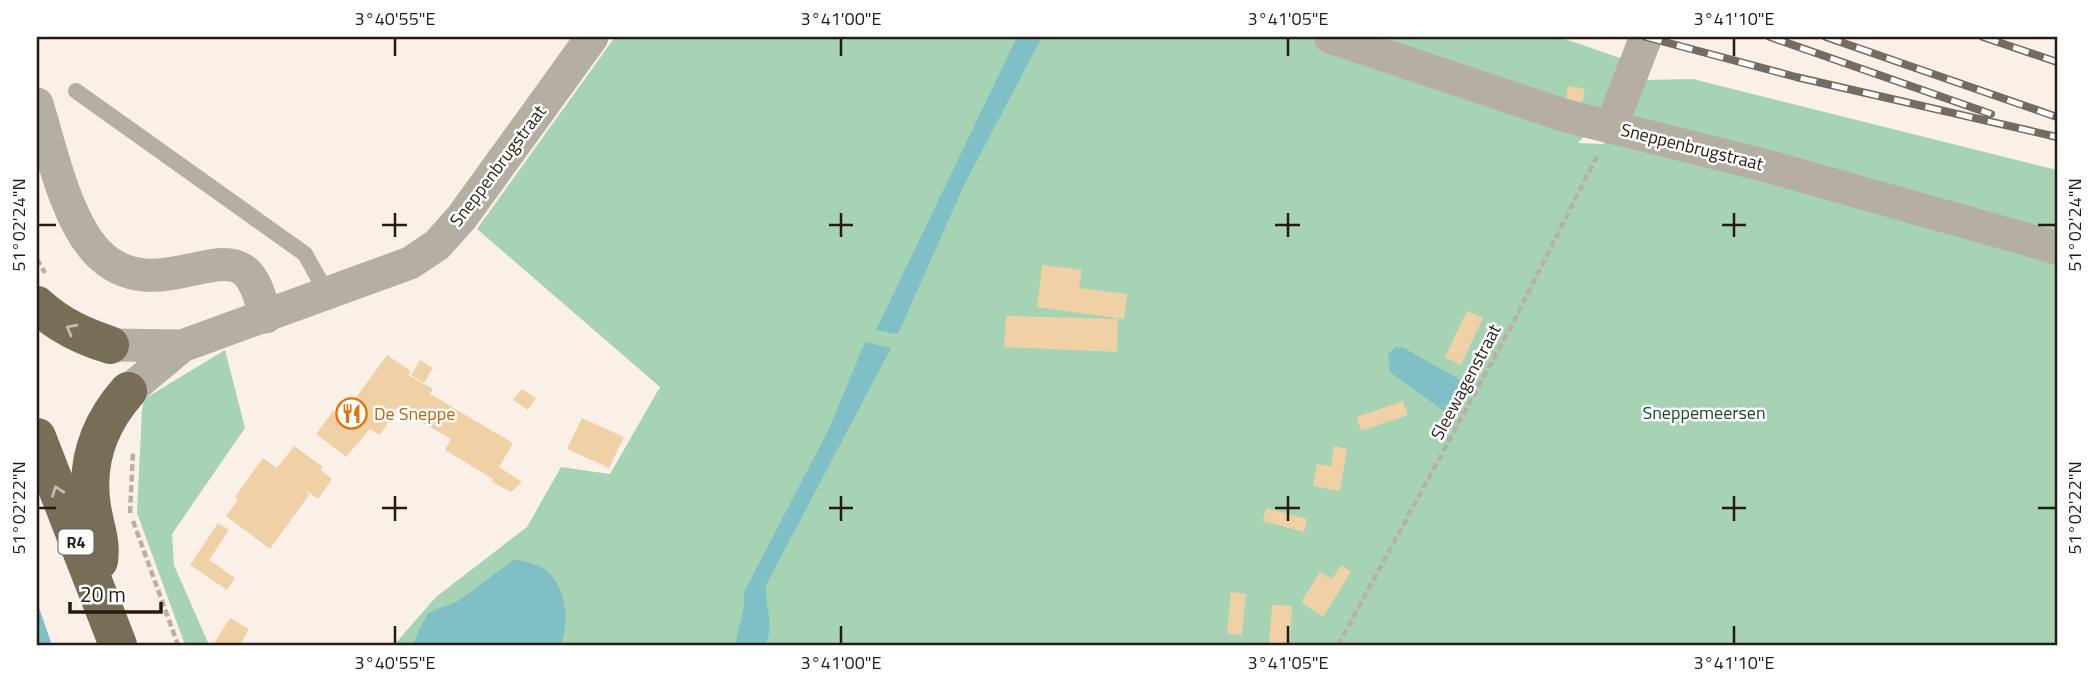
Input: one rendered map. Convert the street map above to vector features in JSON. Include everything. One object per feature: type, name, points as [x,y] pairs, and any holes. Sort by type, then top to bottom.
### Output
[{"type":"highway","points":[[37,305],[55,321],[84,337],[110,345]]},
{"type":"highway","points":[[94,591],[102,544],[92,508],[93,452],[112,409],[128,391]]},
{"type":"highway","name":"R4","points":[[37,437],[94,591],[118,645]]},
{"type":"street","name":"Sneppenbrugstraat","points":[[110,345],[182,346],[410,263],[436,245],[462,217],[592,37]]},
{"type":"street","name":"Sneppenbrugstraat","points":[[1330,37],[1566,116],[1767,166],[2057,248]]},
{"type":"street","points":[[1611,127],[1647,37]]},
{"type":"street","points":[[37,104],[63,185],[78,222],[96,251],[114,266],[134,275],[158,277],[217,264],[234,265],[251,279],[266,317]]},
{"type":"street","points":[[128,391],[182,346]]},
{"type":"lane","points":[[76,92],[305,254],[328,295]]},
{"type":"path","name":"Sleewagenstraat","points":[[1338,645],[1514,321],[1611,127]]},
{"type":"path","points":[[133,449],[130,514],[178,645]]},
{"type":"green space","name":"Sneppemeersen","points":[[615,37],[1559,37],[1626,60],[1603,115],[1578,143],[1603,144],[1626,124],[1645,80],[1693,79],[2057,170],[2057,645],[394,645],[436,597],[527,527],[561,467],[610,474],[660,387],[477,229]]},
{"type":"green space","points":[[225,350],[245,428],[172,534],[174,565],[209,645],[185,645],[137,513],[142,410],[144,399]]},
{"type":"water","points":[[1017,37],[1042,37],[964,185],[898,334],[876,330]]},
{"type":"water","points":[[865,342],[891,348],[766,585],[770,630],[765,645],[735,645],[744,607],[744,592],[829,429]]},
{"type":"water","points":[[1395,347],[1404,348],[1462,381],[1445,412],[1390,372],[1388,355]]},
{"type":"water","points":[[515,559],[544,569],[559,587],[565,616],[561,645],[412,645],[428,613],[458,601]]},
{"type":"water","points":[[37,602],[52,645],[37,645]]},
{"type":"building","points":[[1568,86],[1585,89],[1582,102],[1566,99]]},
{"type":"building","points":[[1042,265],[1082,270],[1079,288],[1127,294],[1124,319],[1037,307]]},
{"type":"building","points":[[1467,311],[1483,318],[1461,365],[1445,357]]},
{"type":"building","points":[[1006,316],[1118,319],[1117,352],[1004,347]]},
{"type":"building","points":[[387,355],[411,371],[408,375],[433,389],[430,394],[513,443],[499,467],[522,482],[511,492],[492,482],[493,479],[445,450],[451,439],[397,408],[380,435],[370,429],[346,457],[316,434],[333,411],[342,417]]},
{"type":"building","points":[[420,360],[433,368],[424,383],[411,375]]},
{"type":"building","points":[[522,389],[536,398],[528,410],[513,400]]},
{"type":"building","points":[[1403,401],[1408,415],[1361,431],[1357,417]]},
{"type":"building","points":[[582,418],[624,437],[609,468],[567,449]]},
{"type":"building","points":[[294,446],[323,467],[321,470],[332,479],[318,499],[305,490],[309,495],[270,549],[226,516],[238,500],[235,497],[263,458],[277,468]]},
{"type":"building","points":[[1334,446],[1347,449],[1340,491],[1313,486],[1317,464],[1331,466]]},
{"type":"building","points":[[1266,508],[1307,519],[1304,532],[1263,521]]},
{"type":"building","points":[[218,523],[229,530],[209,560],[235,578],[227,590],[190,565]]},
{"type":"building","points":[[1341,565],[1351,572],[1323,617],[1301,602],[1320,572],[1332,579]]},
{"type":"building","points":[[1231,592],[1246,594],[1242,635],[1227,634]]},
{"type":"building","points":[[1272,605],[1292,606],[1290,645],[1269,645]]},
{"type":"building","points":[[230,618],[249,629],[240,645],[213,645]]},
{"type":"railway","points":[[1646,37],[1796,77],[2057,137]]},
{"type":"railway","points":[[1770,37],[1991,114]]},
{"type":"railway","points":[[1826,37],[2057,117]]},
{"type":"railway","points":[[1983,37],[2057,62]]},
{"type":"place","name":"De Sneppe","points":[[351,414]]}]
